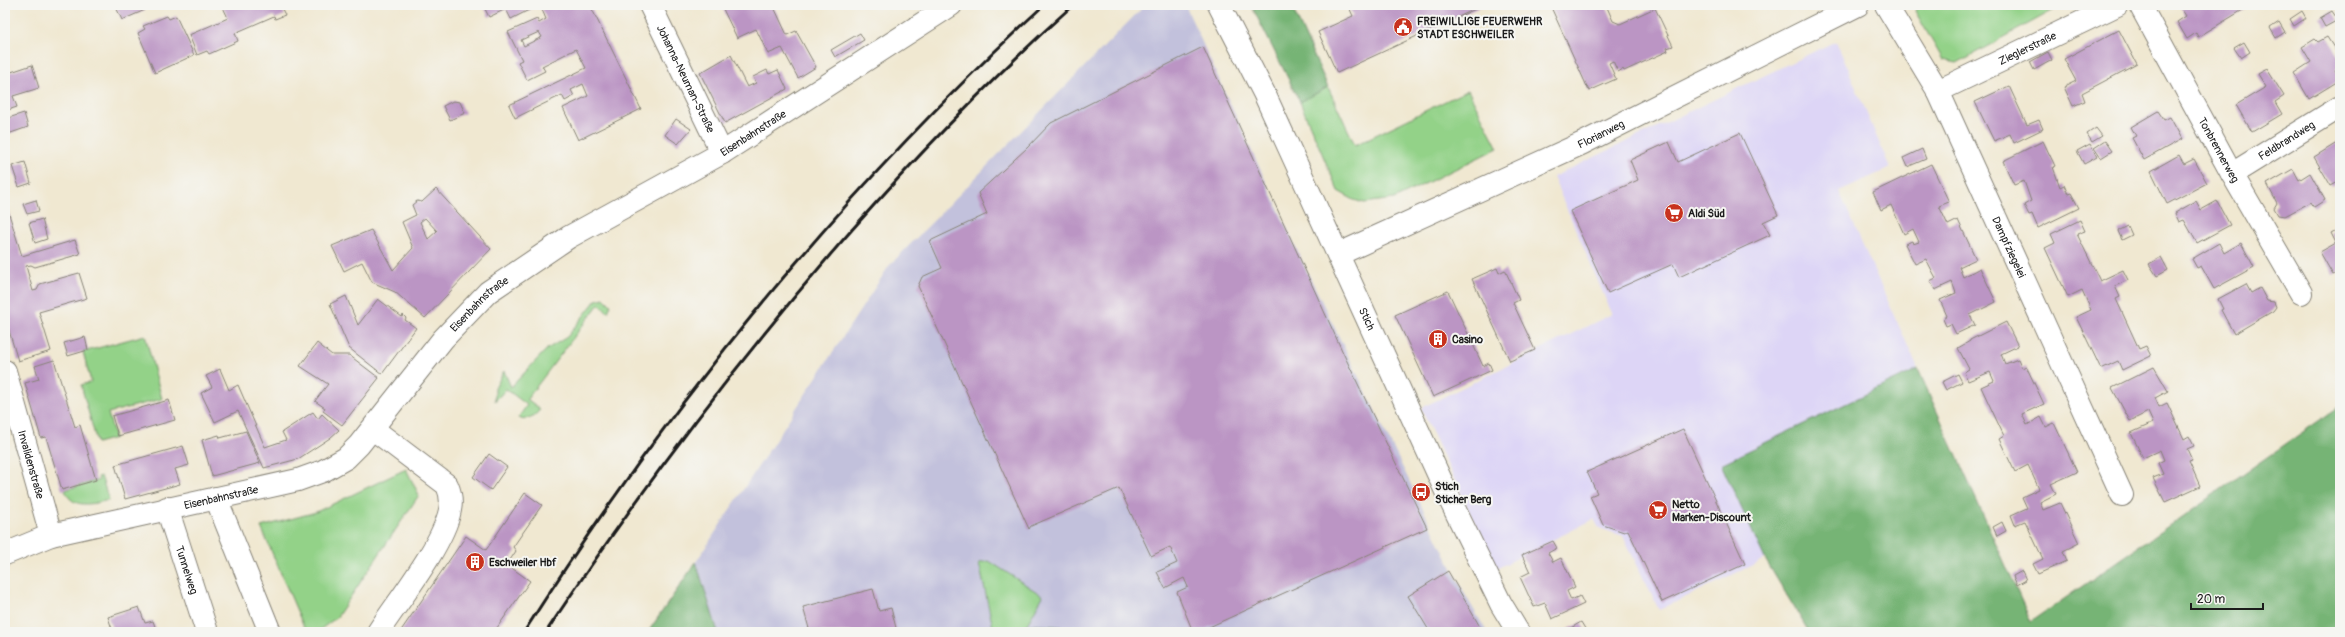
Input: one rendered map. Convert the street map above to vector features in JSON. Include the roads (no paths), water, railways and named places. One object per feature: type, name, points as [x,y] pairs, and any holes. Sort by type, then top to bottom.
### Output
[{"type":"street","name":"Johanna-Neuman-Straße","points":[[650,5],[722,153]]},
{"type":"street","name":"Eisenbahnstraße","points":[[5,554],[51,536],[167,508],[298,480],[323,471],[346,458],[373,429],[443,339],[488,292],[569,237],[722,153],[951,5]]},
{"type":"street","name":"Stich","points":[[1219,5],[1264,93],[1339,254],[1450,500],[1501,604],[1518,632]]},
{"type":"street","name":"Florianweg","points":[[1339,254],[1583,143],[1858,5]]},
{"type":"street","name":"Dampfziegelei","points":[[1886,5],[1938,91],[2122,495]]},
{"type":"street","name":"Zieglerstraße","points":[[1938,91],[2117,5]]},
{"type":"street","name":"Tonbrennerweg","points":[[2140,5],[2232,174],[2301,293]]},
{"type":"street","name":"Feldbrandweg","points":[[2232,174],[2340,107]]},
{"type":"street","name":"Invalidenstraße","points":[[5,371],[51,536]]},
{"type":"street","points":[[373,429],[448,485],[451,496],[450,510],[440,537],[378,632]]},
{"type":"street","points":[[216,498],[270,632]]},
{"type":"street","name":"Tunnelweg","points":[[167,508],[208,632]]},
{"type":"railway","points":[[524,632],[580,547],[639,463],[700,381],[763,302],[830,224],[898,149],[970,76],[1044,5]]},
{"type":"railway","points":[[546,632],[604,547],[664,464],[726,382],[790,302],[857,224],[926,148],[998,75],[1073,5]]},
{"type":"place","name":"FREIWILLIGE FEUERWEHR STADT ESCHWEILER","points":[[1403,27]]},
{"type":"place","name":"Aldi Süd","points":[[1674,213]]},
{"type":"place","name":"Casino","points":[[1438,339]]},
{"type":"place","name":"Stich Sticher Berg","points":[[1421,492]]},
{"type":"place","name":"Netto Marken-Discount","points":[[1658,510]]},
{"type":"place","name":"Eschweiler Hbf","points":[[475,562]]}]
